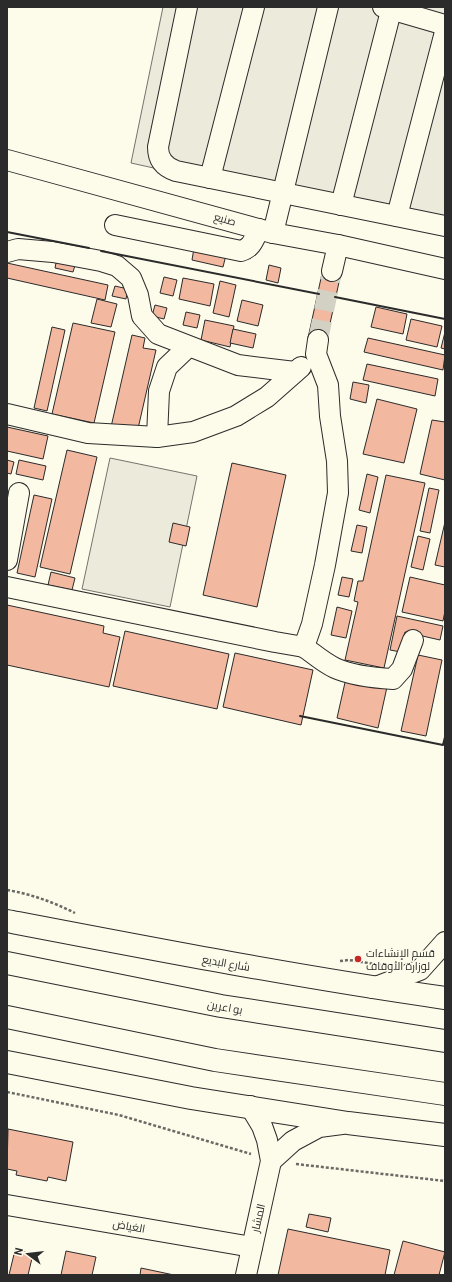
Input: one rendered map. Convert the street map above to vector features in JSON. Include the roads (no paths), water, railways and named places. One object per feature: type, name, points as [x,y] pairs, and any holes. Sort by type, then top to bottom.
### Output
[{"type":"main road","name":"شارع البديع","points":[[7,921],[212,960],[373,988],[445,998]]},
{"type":"main road","name":"بو اعرين","points":[[7,962],[220,1006],[445,1041]]},
{"type":"main road","points":[[7,1017],[215,1060],[445,1094]]},
{"type":"main road","points":[[7,1062],[191,1098],[445,1135]]},
{"type":"street","points":[[187,7],[158,147],[158,152],[162,162],[170,169],[445,226]]},
{"type":"street","points":[[210,178],[254,7]]},
{"type":"street","points":[[115,225],[241,251],[247,250],[266,231],[282,193],[328,7]]},
{"type":"street","points":[[341,205],[389,8],[445,25]]},
{"type":"street","points":[[397,216],[445,32]]},
{"type":"street","name":"صنيع","points":[[7,160],[266,231],[338,245],[445,269]]},
{"type":"street","points":[[332,271],[338,245]]},
{"type":"street","points":[[7,252],[18,249],[53,252],[101,261],[117,266],[131,278],[138,295],[142,316],[158,334],[188,347],[238,365],[295,372]]},
{"type":"street","points":[[157,437],[159,391],[167,367],[188,347]]},
{"type":"street","points":[[7,414],[88,433],[157,437],[192,432],[236,416],[267,397],[295,372],[317,347],[328,385],[330,416],[337,461],[338,493],[316,609],[304,647]]},
{"type":"street","points":[[7,560],[19,493]]},
{"type":"street","points":[[7,587],[304,647],[322,661],[336,668],[370,676],[393,679],[402,669],[413,640]]},
{"type":"street","points":[[373,988],[420,970],[445,942]]},
{"type":"street","name":"المشار","points":[[246,1275],[271,1161],[267,1140],[262,1126],[250,1106]]},
{"type":"street","points":[[271,1161],[293,1141],[319,1127],[348,1122]]},
{"type":"street","name":"الغياض","points":[[7,1205],[252,1247]]},
{"type":"tunnel","points":[[318,340],[332,271]]},
{"type":"place","name":"قسم الإنشاءات لوزارة الأوقاف","points":[[358,959]]}]
